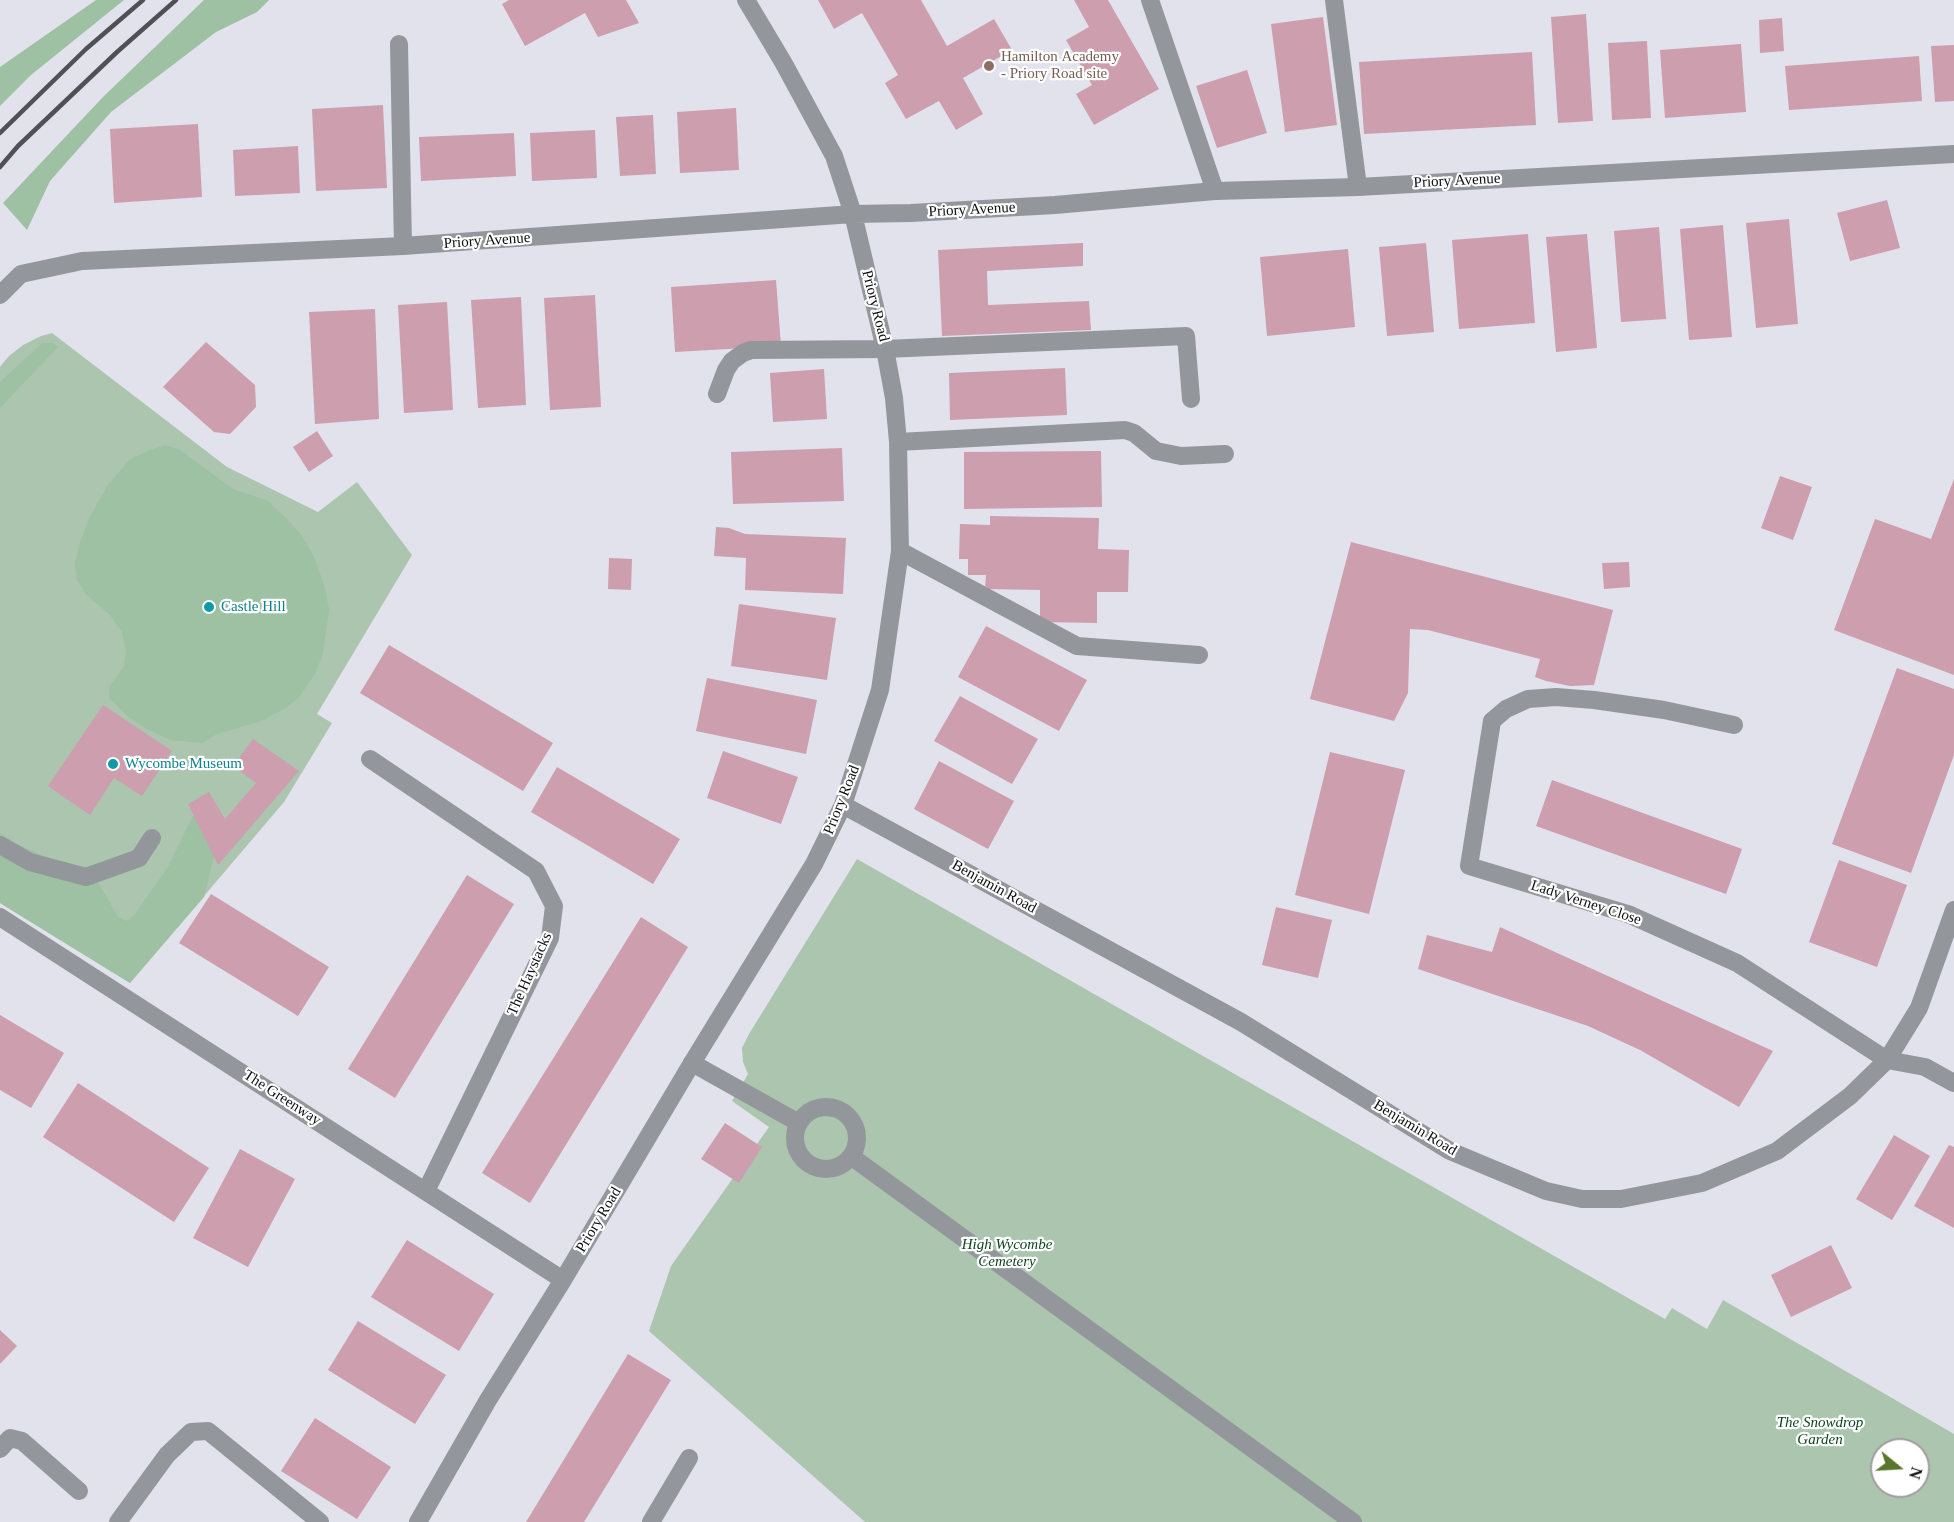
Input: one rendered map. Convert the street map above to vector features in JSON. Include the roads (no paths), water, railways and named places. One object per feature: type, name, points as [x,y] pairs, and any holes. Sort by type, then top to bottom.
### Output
[{"type":"street","name":"Priory Road","points":[[418,1522],[488,1400],[814,864],[843,805],[880,690],[900,551],[898,442],[894,398],[885,349],[853,214],[834,156],[746,0]]},
{"type":"street","points":[[1150,0],[1215,191]]},
{"type":"street","points":[[1334,0],[1358,187]]},
{"type":"street","points":[[399,44],[403,246]]},
{"type":"street","name":"Priory Avenue","points":[[0,295],[21,274],[82,261],[403,246],[853,214],[1044,206],[1215,191],[1358,187],[1954,154]]},
{"type":"street","points":[[717,394],[732,361],[742,353],[751,350],[885,349],[1186,336],[1191,399]]},
{"type":"street","points":[[898,442],[1125,430],[1134,433],[1156,451],[1181,456],[1225,453]]},
{"type":"street","points":[[900,551],[1077,646],[1199,655]]},
{"type":"street","name":"Lady Verney Close","points":[[1734,725],[1664,710],[1594,700],[1528,699],[1506,709],[1492,721],[1469,866],[1628,914],[1737,963],[1887,1060]]},
{"type":"street","name":"The Haystacks","points":[[370,759],[536,871],[554,906],[550,938],[426,1191]]},
{"type":"street","name":"Benjamin Road","points":[[843,805],[1241,1022],[1450,1151],[1546,1191],[1582,1199],[1621,1198],[1702,1183],[1777,1150],[1850,1096],[1887,1060],[1918,1008],[1954,909]]},
{"type":"street","points":[[0,845],[30,862],[86,877],[140,858],[152,838]]},
{"type":"street","name":"The Greenway","points":[[0,917],[563,1280]]},
{"type":"street","points":[[1887,1060],[1925,1067],[1954,1083]]},
{"type":"street","points":[[692,1062],[799,1123]]},
{"type":"street","points":[[821,1107],[834,1107],[845,1112],[853,1121],[858,1133],[857,1145],[852,1157],[843,1165],[831,1169],[819,1169],[808,1164],[799,1155],[795,1143],[799,1123],[810,1111],[821,1107]]},
{"type":"street","points":[[852,1157],[1353,1522]]},
{"type":"street","points":[[118,1522],[167,1455],[191,1432],[208,1431],[320,1522]]},
{"type":"street","points":[[0,1449],[10,1438],[22,1441],[79,1491]]},
{"type":"street","points":[[651,1522],[689,1458]]},
{"type":"railway","points":[[0,133],[86,49],[143,0]]},
{"type":"railway","points":[[0,167],[18,146],[117,52],[176,0]]},
{"type":"place","name":"Hamilton Academy - Priory Road site","points":[[989,66]]},
{"type":"place","name":"Castle Hill","points":[[209,607]]},
{"type":"place","name":"Wycombe Museum","points":[[113,764]]},
{"type":"park label","name":"High Wycombe Cemetery","points":[[1007,1254]]},
{"type":"park label","name":"The Snowdrop Garden","points":[[1820,1432]]}]
